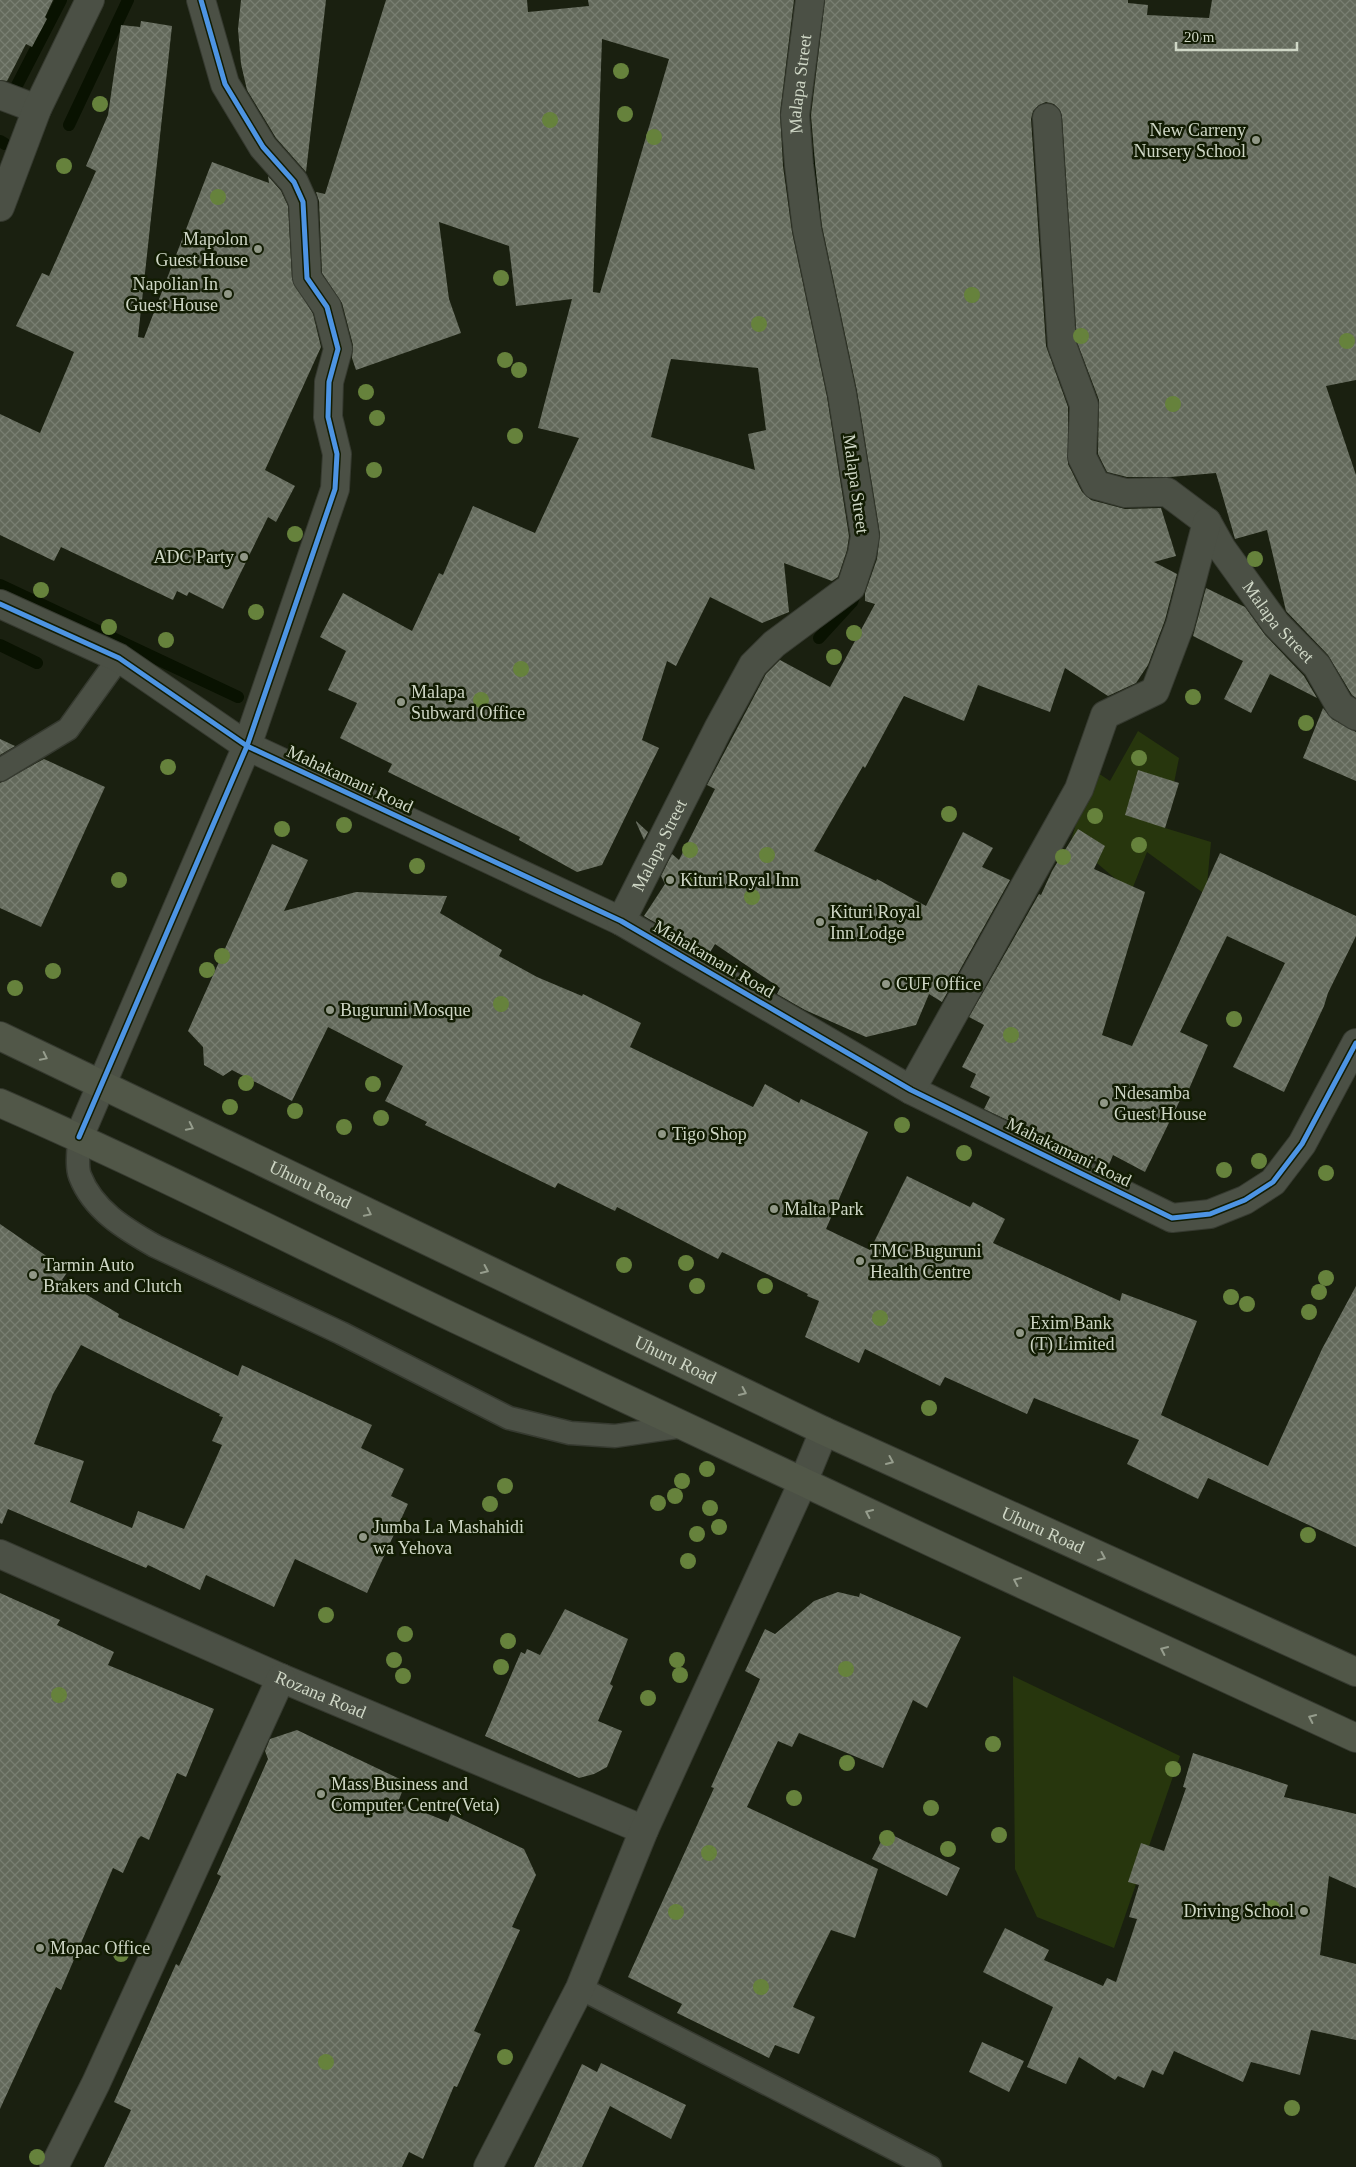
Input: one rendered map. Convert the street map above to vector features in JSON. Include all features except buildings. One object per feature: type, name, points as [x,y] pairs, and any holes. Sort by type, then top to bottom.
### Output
[{"type":"main road","name":"Uhuru Road","points":[[0,1036],[824,1430],[1356,1672]]},
{"type":"main road","points":[[0,1102],[803,1482],[1356,1738]]},
{"type":"street","points":[[0,207],[37,109],[90,0]]},
{"type":"street","points":[[79,1138],[247,746],[335,489],[337,454],[328,417],[329,382],[338,349],[327,307],[307,278],[303,202],[294,182],[264,148],[225,84],[201,0]]},
{"type":"street","name":"Malapa Street","points":[[621,921],[726,713],[753,665],[774,644],[851,587],[862,554],[865,536],[842,394],[807,229],[799,165],[795,116],[810,0]]},
{"type":"street","points":[[0,95],[37,109]]},
{"type":"street","name":"Malapa Street","points":[[1047,118],[1062,346],[1084,405],[1082,457],[1096,486],[1125,493],[1167,492],[1207,522],[1222,550],[1276,624],[1317,666],[1340,706],[1356,716]]},
{"type":"street","points":[[911,1090],[1079,789],[1105,715],[1155,691],[1180,625],[1207,522]]},
{"type":"street","name":"Mahakamani Road","points":[[0,604],[119,658],[247,746],[621,921],[911,1090],[1172,1218],[1210,1214],[1245,1200],[1273,1182],[1302,1144],[1356,1043]]},
{"type":"street","points":[[488,2167],[580,1988],[644,1830],[803,1482],[824,1430]]},
{"type":"street","name":"Rozana Road","points":[[0,1554],[281,1678],[644,1830]]},
{"type":"street","points":[[54,2167],[100,2074],[281,1678]]},
{"type":"lane","points":[[0,770],[68,729],[119,658]]},
{"type":"lane","points":[[79,1138],[79,1175],[100,1208],[125,1229],[155,1246],[341,1333],[509,1418],[570,1432],[615,1436],[684,1426]]},
{"type":"lane","points":[[580,1988],[930,2167]]},
{"type":"green space","points":[[1138,731],[1179,758],[1165,828],[1211,842],[1206,895],[1147,852],[1131,892],[1071,841],[1092,769],[1110,781]]},
{"type":"green space","points":[[1013,1676],[1180,1756],[1114,1948],[1037,1917],[1015,1869]]},
{"type":"waterway","points":[[7,92],[12,95],[61,0]]},
{"type":"waterway","points":[[69,125],[128,0]]},
{"type":"waterway","points":[[822,30],[826,0]]},
{"type":"waterway","points":[[0,141],[5,144]]},
{"type":"waterway","points":[[816,158],[816,206]]},
{"type":"waterway","points":[[0,585],[238,697]]},
{"type":"waterway","points":[[819,638],[852,602],[856,592]]},
{"type":"waterway","points":[[0,645],[37,663]]},
{"type":"cycle path","points":[[79,1137],[247,746],[335,489],[337,454],[328,417],[329,382],[338,349],[327,307],[307,278],[303,202],[294,182],[263,147],[225,84],[201,0]]},
{"type":"cycle path","points":[[0,604],[119,658],[247,746],[621,921],[911,1090],[1172,1218],[1210,1214],[1245,1200],[1273,1182],[1302,1144],[1356,1043]]},
{"type":"place","name":"New Carreny Nursery School","points":[[1256,140]]},
{"type":"place","name":"Mapolon Guest House","points":[[258,249]]},
{"type":"place","name":"Napolian In Guest House","points":[[228,294]]},
{"type":"place","name":"ADC Party","points":[[244,557]]},
{"type":"place","name":"Malapa Subward Office","points":[[401,702]]},
{"type":"place","name":"Kituri Royal Inn","points":[[670,880]]},
{"type":"place","name":"Kituri Royal Inn Lodge","points":[[820,922]]},
{"type":"place","name":"CUF Office","points":[[886,984]]},
{"type":"place","name":"Buguruni Mosque","points":[[330,1010]]},
{"type":"place","name":"Ndesamba Guest House","points":[[1104,1103]]},
{"type":"place","name":"Tigo Shop","points":[[662,1134]]},
{"type":"place","name":"Malta Park","points":[[774,1209]]},
{"type":"place","name":"TMC Buguruni Health Centre","points":[[860,1261]]},
{"type":"place","name":"Tarmin Auto Brakers and Clutch","points":[[33,1275]]},
{"type":"place","name":"Exim Bank (T) Limited","points":[[1020,1333]]},
{"type":"place","name":"Jumba La Mashahidi wa Yehova","points":[[363,1537]]},
{"type":"place","name":"Mass Business and Computer Centre(Veta)","points":[[321,1794]]},
{"type":"place","name":"Driving School","points":[[1304,1911]]},
{"type":"place","name":"Mopac Office","points":[[40,1948]]}]
